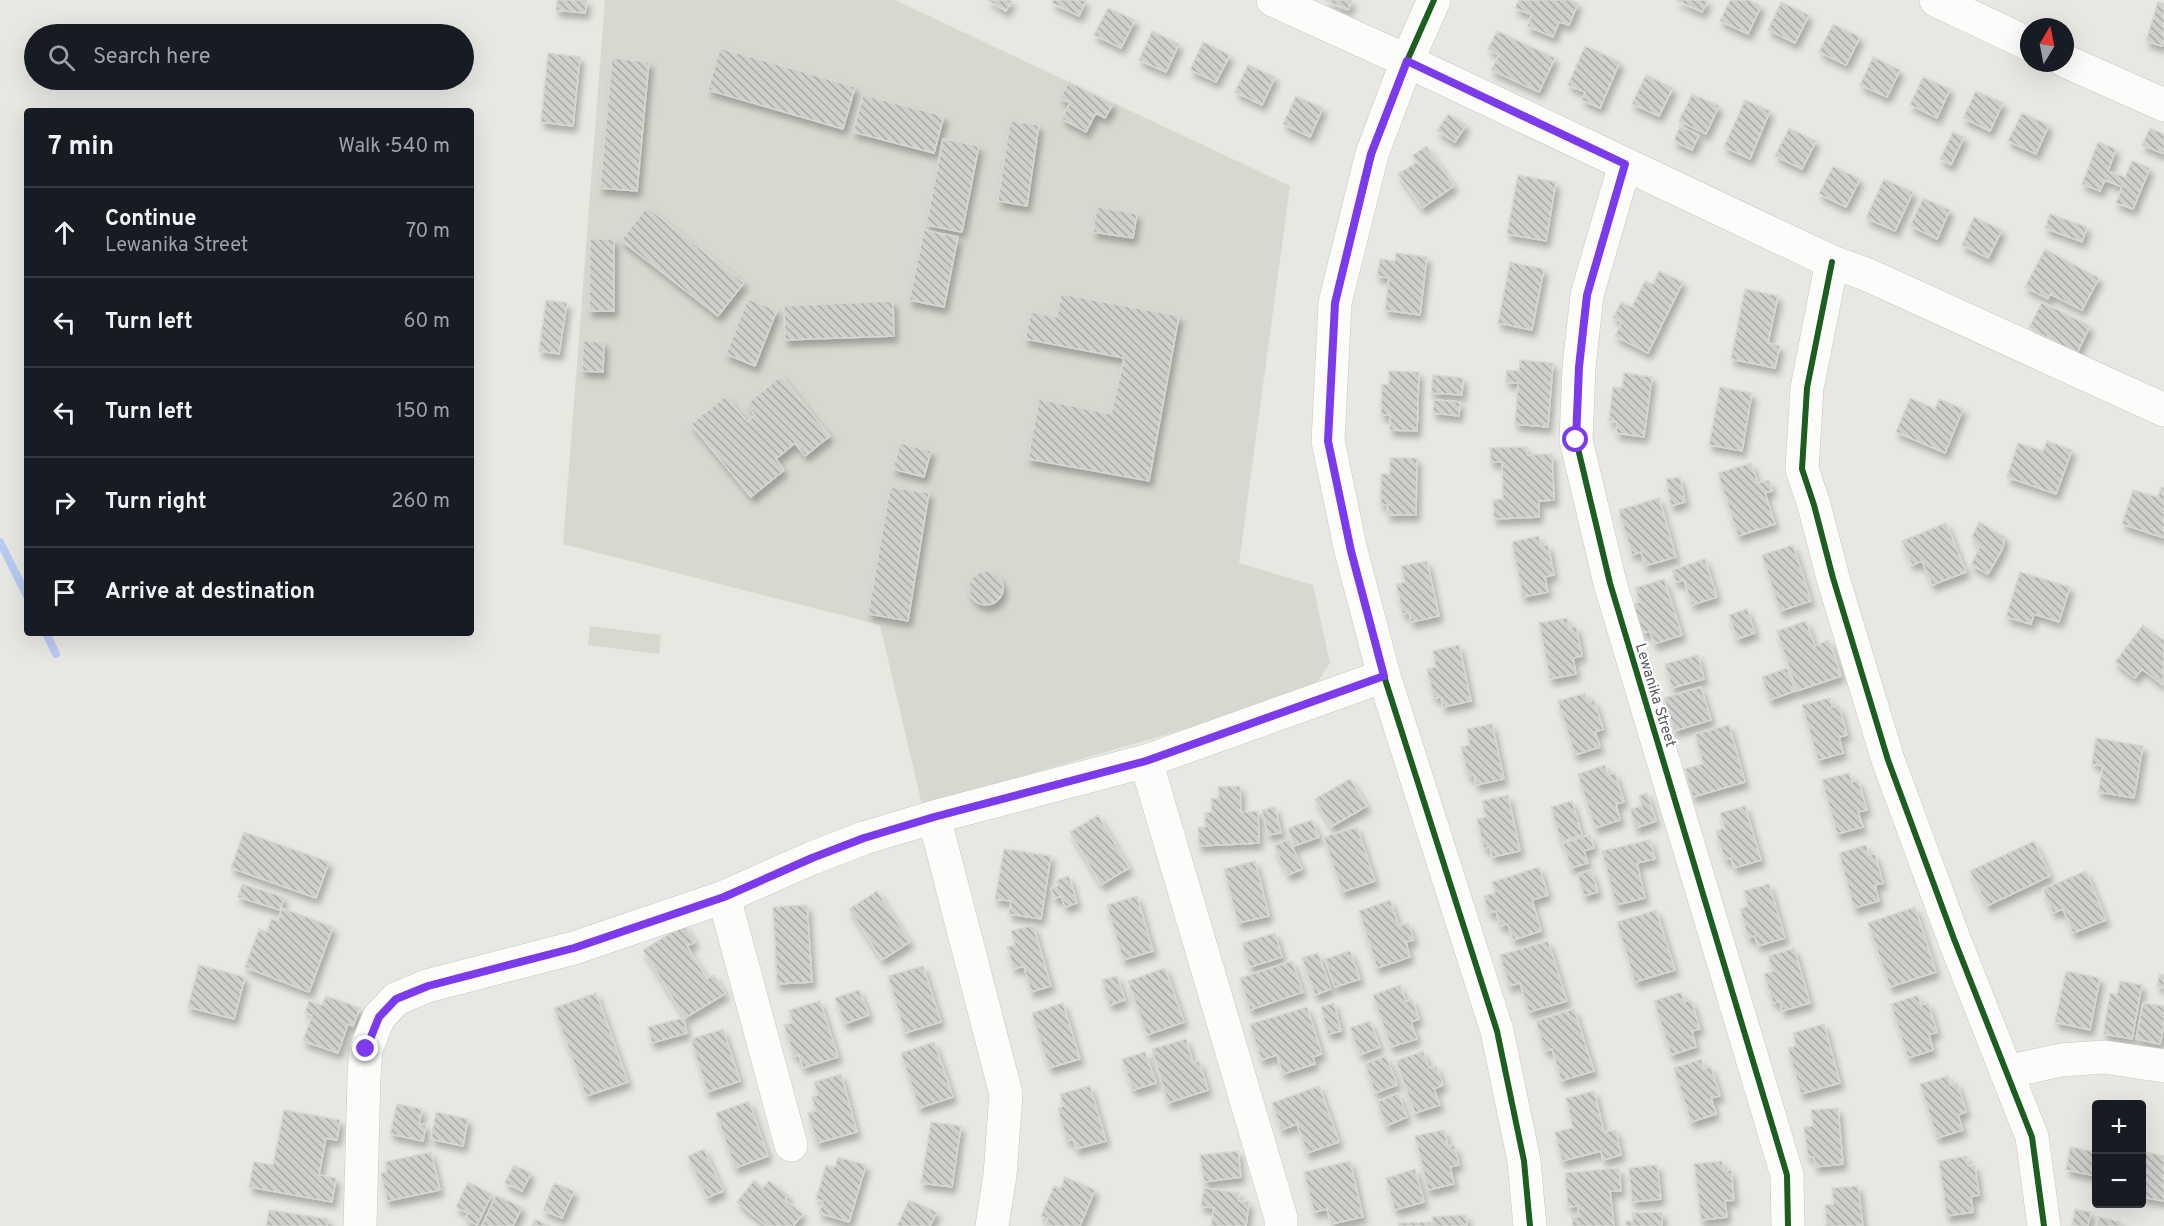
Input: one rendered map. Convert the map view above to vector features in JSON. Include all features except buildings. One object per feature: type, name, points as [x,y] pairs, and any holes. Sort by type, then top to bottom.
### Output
[{"type":"street","points":[[1273,0],[1832,262],[1868,275],[2164,411]]},
{"type":"street","points":[[1434,0],[1407,61],[1371,154],[1335,303],[1328,441],[1351,551],[1384,676],[1497,1031],[1524,1161],[1530,1226]]},
{"type":"street","points":[[1936,0],[2020,40]]},
{"type":"street","points":[[2074,65],[2164,105]]},
{"type":"street","name":"Lewanika Street","points":[[1625,164],[1587,295],[1579,367],[1576,440],[1610,583],[1786,1175],[1788,1226]]},
{"type":"street","points":[[1832,262],[1807,388],[1802,469],[1888,760],[1954,939],[2032,1137],[2044,1226]]},
{"type":"street","points":[[360,1226],[366,1049],[379,1017],[396,999],[428,986],[574,948],[724,897],[864,838],[934,817],[1146,761],[1384,676]]},
{"type":"street","points":[[1146,761],[1281,1218],[1281,1226]]},
{"type":"street","points":[[934,817],[1006,1094],[1000,1175],[992,1226]]},
{"type":"street","points":[[724,897],[791,1145]]},
{"type":"street","points":[[2006,1072],[2061,1060],[2104,1057],[2164,1066]]},
{"type":"shaded area","points":[[605,0],[895,0],[1290,186],[1239,563],[1313,585],[1330,663],[1310,693],[922,805],[880,625],[563,544]]},
{"type":"shaded area","points":[[590,626],[661,635],[659,654],[588,645]]},
{"type":"waterway","points":[[0,542],[24,590]]},
{"type":"waterway","points":[[47,636],[56,654]]},
{"type":"cycle path","points":[[1434,0],[1407,61],[1372,154],[1335,303],[1328,441],[1351,551],[1384,676],[1497,1031],[1524,1161],[1530,1226]]},
{"type":"cycle path","points":[[1625,164],[1587,295],[1579,367],[1576,440],[1610,583],[1787,1175],[1788,1226]]},
{"type":"cycle path","points":[[1832,262],[1807,388],[1802,469],[1888,760],[1954,939],[2032,1137],[2044,1226]]},
{"type":"route","points":[[366,1049],[379,1017],[396,999],[428,986],[574,948],[724,897],[864,838],[934,817],[1146,761],[1384,676],[1351,551],[1328,441],[1335,303],[1371,154],[1407,61],[1625,164],[1587,295],[1579,367],[1576,440]]}]
